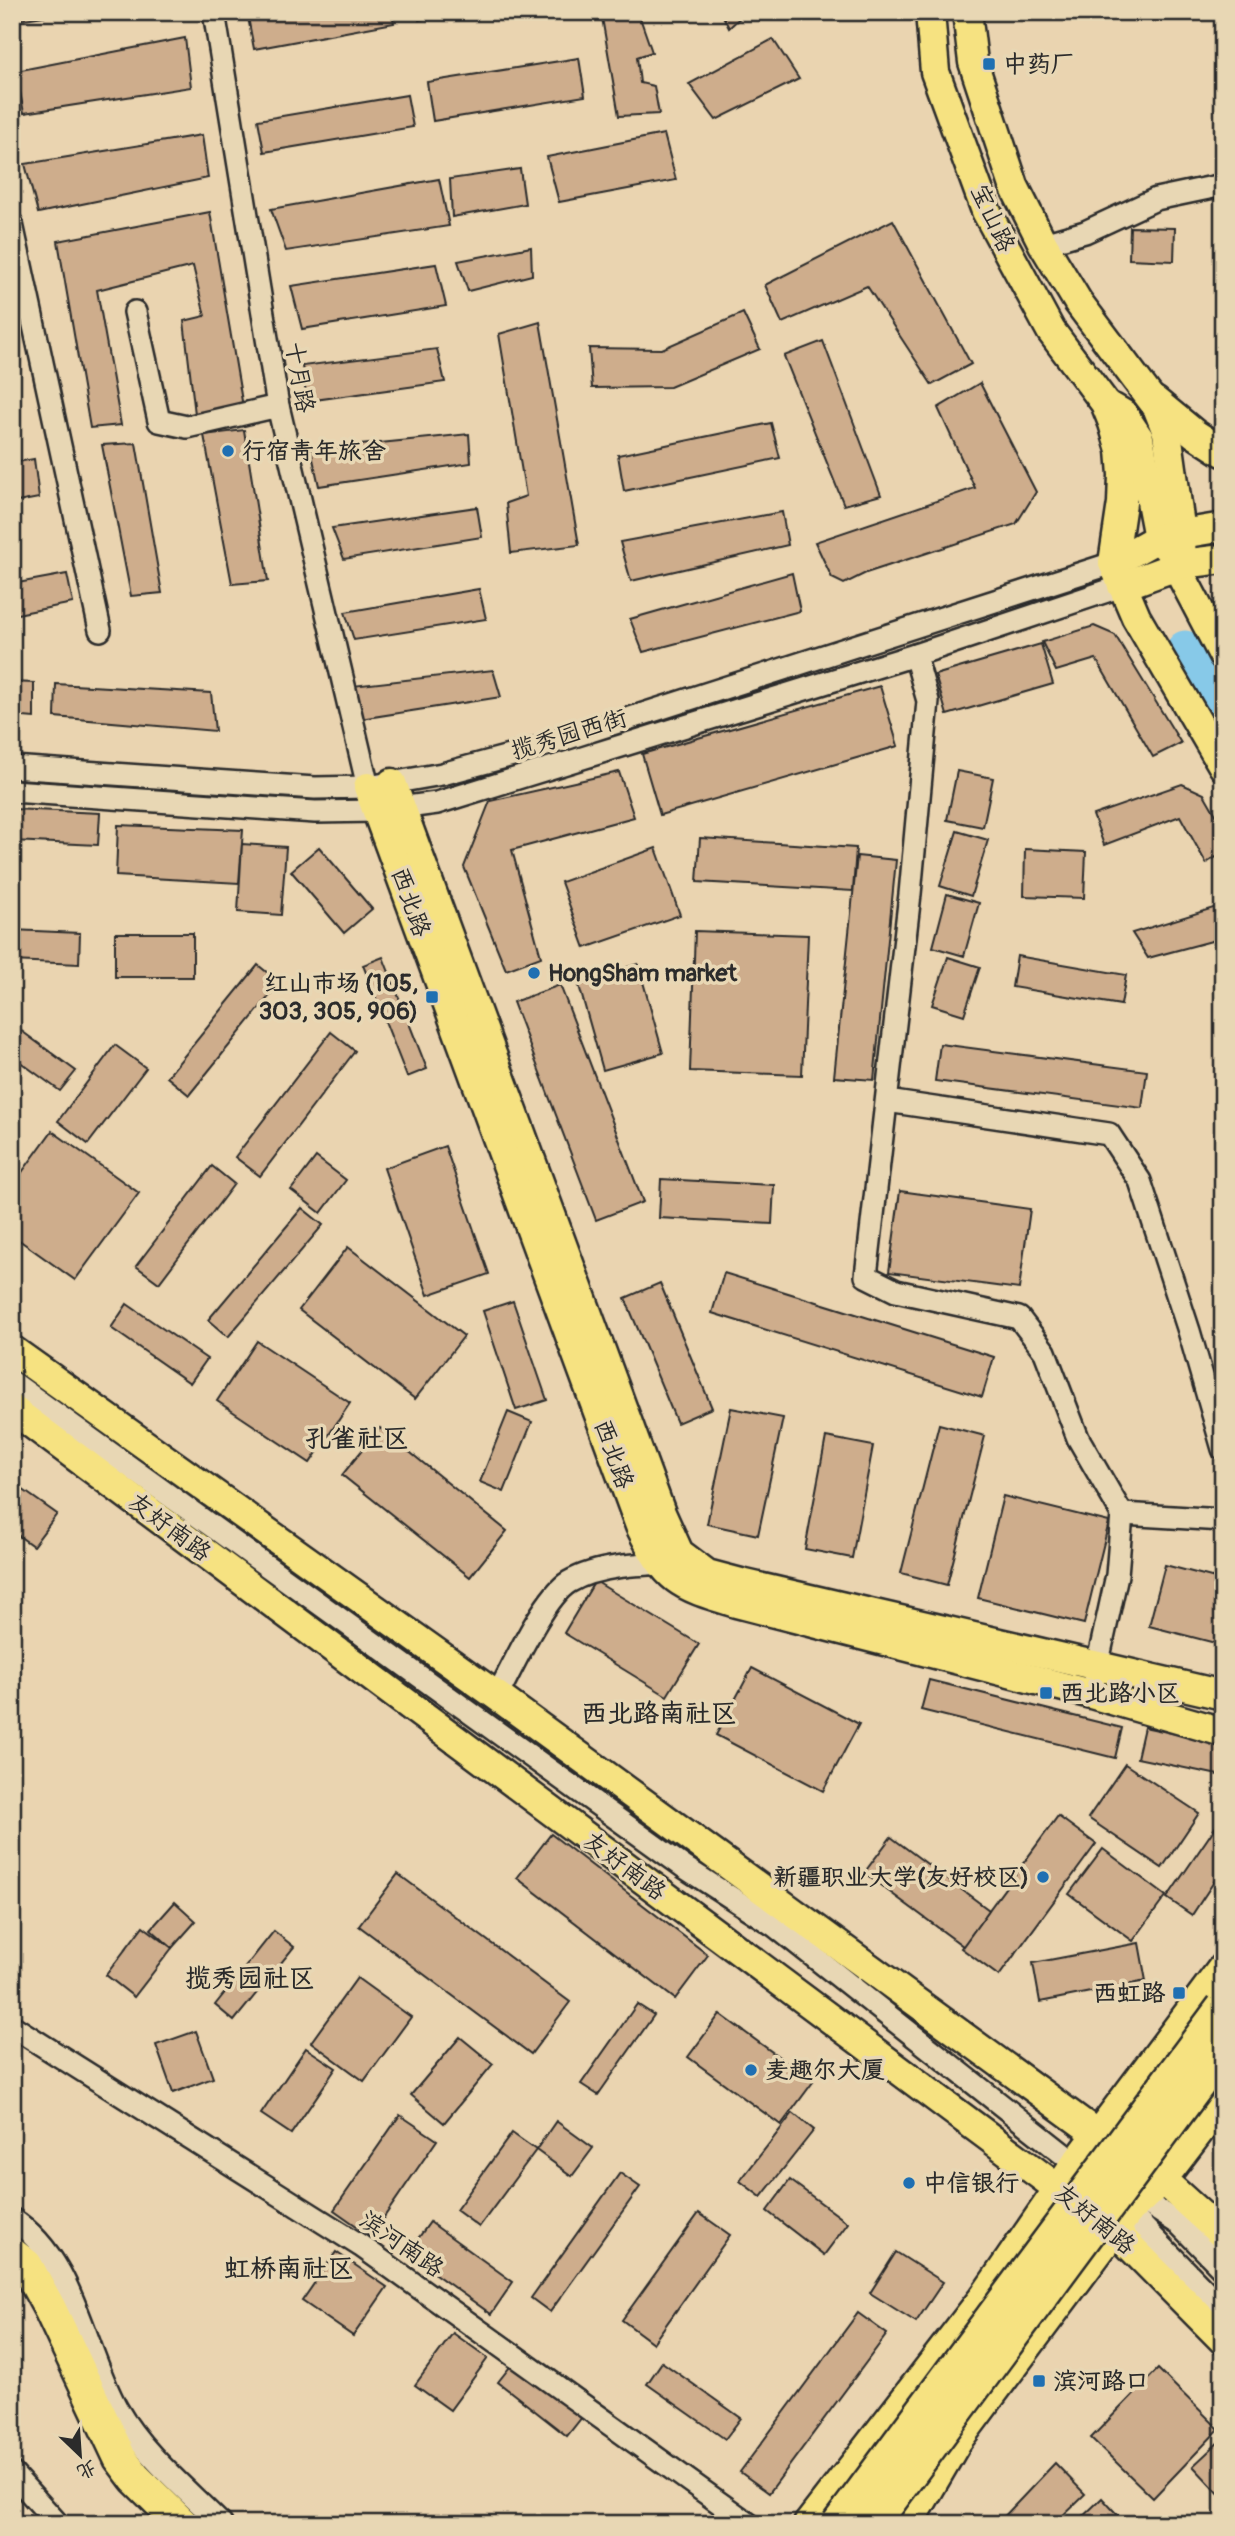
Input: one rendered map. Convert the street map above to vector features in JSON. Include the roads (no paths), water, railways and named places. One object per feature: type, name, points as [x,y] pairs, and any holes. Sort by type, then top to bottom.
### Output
[{"type":"highway","points":[[838,2524],[1223,2007]]},
{"type":"highway","points":[[873,2524],[1223,2050]]},
{"type":"highway","points":[[12,2254],[26,2265],[50,2309],[121,2481],[163,2524]]},
{"type":"highway","points":[[12,2289],[99,2432],[135,2478],[182,2524]]},
{"type":"main road","name":"宝山路","points":[[930,12],[935,72],[986,211],[1051,331],[1105,403]]},
{"type":"main road","name":"宝山路","points":[[967,12],[973,62],[1014,186],[1043,244],[1078,302],[1144,392]]},
{"type":"main road","points":[[1144,392],[1157,407],[1167,432],[1169,536]]},
{"type":"main road","points":[[1144,392],[1195,434],[1223,452]]},
{"type":"main road","points":[[1105,403],[1123,414],[1139,438],[1169,536],[1182,564],[1182,577],[1223,655]]},
{"type":"main road","points":[[1105,403],[1121,450],[1123,475],[1117,575],[1158,658],[1223,766]]},
{"type":"main road","points":[[1117,575],[1169,536],[1223,527]]},
{"type":"main road","points":[[1117,575],[1223,559]]},
{"type":"main road","name":"西北路","points":[[385,798],[661,1513],[679,1553],[707,1574],[741,1583],[1223,1695]]},
{"type":"main road","name":"西北路","points":[[385,798],[640,1527],[659,1564],[687,1588],[736,1603],[1091,1694],[1223,1732]]},
{"type":"main road","points":[[12,1350],[497,1696],[1097,2134],[1156,2174],[1223,2235]]},
{"type":"main road","name":"友好南路","points":[[12,1409],[1059,2190],[1129,2214],[1223,2340]]},
{"type":"main road","points":[[808,2524],[985,2295],[1097,2134],[1223,1967]]},
{"type":"main road","points":[[909,2524],[958,2440],[1129,2214],[1223,2069]]},
{"type":"main road","points":[[1156,2174],[1223,2101]]},
{"type":"street","name":"十月路","points":[[214,12],[278,406],[385,798]]},
{"type":"street","points":[[1043,244],[1085,232],[1156,199],[1223,185]]},
{"type":"street","points":[[12,224],[100,630]]},
{"type":"street","points":[[135,312],[159,421],[187,427],[278,406]]},
{"type":"street","name":"揽秀园西街","points":[[12,767],[315,788],[437,803],[915,655],[1117,575]]},
{"type":"street","name":"揽秀园西街","points":[[12,791],[315,812],[385,798],[442,774],[528,751],[1117,575]]},
{"type":"street","points":[[915,655],[928,701],[887,1101],[866,1276],[897,1292],[1019,1318],[1045,1352],[1078,1438],[1122,1514],[1117,1575],[1091,1694]]},
{"type":"street","points":[[887,1101],[1109,1134],[1140,1181],[1189,1331],[1223,1449]]},
{"type":"street","points":[[12,1380],[684,1867],[775,1926],[1076,2163],[1223,2309]]},
{"type":"street","points":[[1122,1514],[1223,1520]]},
{"type":"street","points":[[497,1696],[542,1613],[567,1583],[597,1571],[692,1562]]},
{"type":"street","name":"滨河南路","points":[[12,2026],[361,2246],[749,2524]]},
{"type":"street","points":[[1129,2214],[1178,2224],[1223,2269]]},
{"type":"street","points":[[12,2218],[22,2225],[55,2268],[74,2301],[96,2368],[118,2411],[151,2454],[221,2524]]},
{"type":"street","points":[[12,2473],[58,2524]]},
{"type":"waterway","points":[[1185,649],[1223,716]]},
{"type":"place","name":"中药厂","points":[[989,64]]},
{"type":"place","name":"行宿青年旅舍","points":[[228,451]]},
{"type":"place","name":"HongSham market","points":[[534,973]]},
{"type":"place","name":"红山市场 (105, 303, 305, 906)","points":[[432,997]]},
{"type":"place","name":"西北路小区","points":[[1046,1693]]},
{"type":"place","name":"新疆职业大学(友好校区)","points":[[1043,1877]]},
{"type":"place","name":"西虹路","points":[[1179,1993]]},
{"type":"place","name":"麦趣尔大厦","points":[[751,2070]]},
{"type":"place","name":"中信银行","points":[[909,2183]]},
{"type":"place","name":"滨河路口","points":[[1039,2381]]},
{"type":"district","name":"孔雀社区","points":[[357,1438]]},
{"type":"district","name":"西北路南社区","points":[[659,1713]]},
{"type":"district","name":"揽秀园社区","points":[[250,1978]]},
{"type":"district","name":"虹桥南社区","points":[[289,2268]]}]
